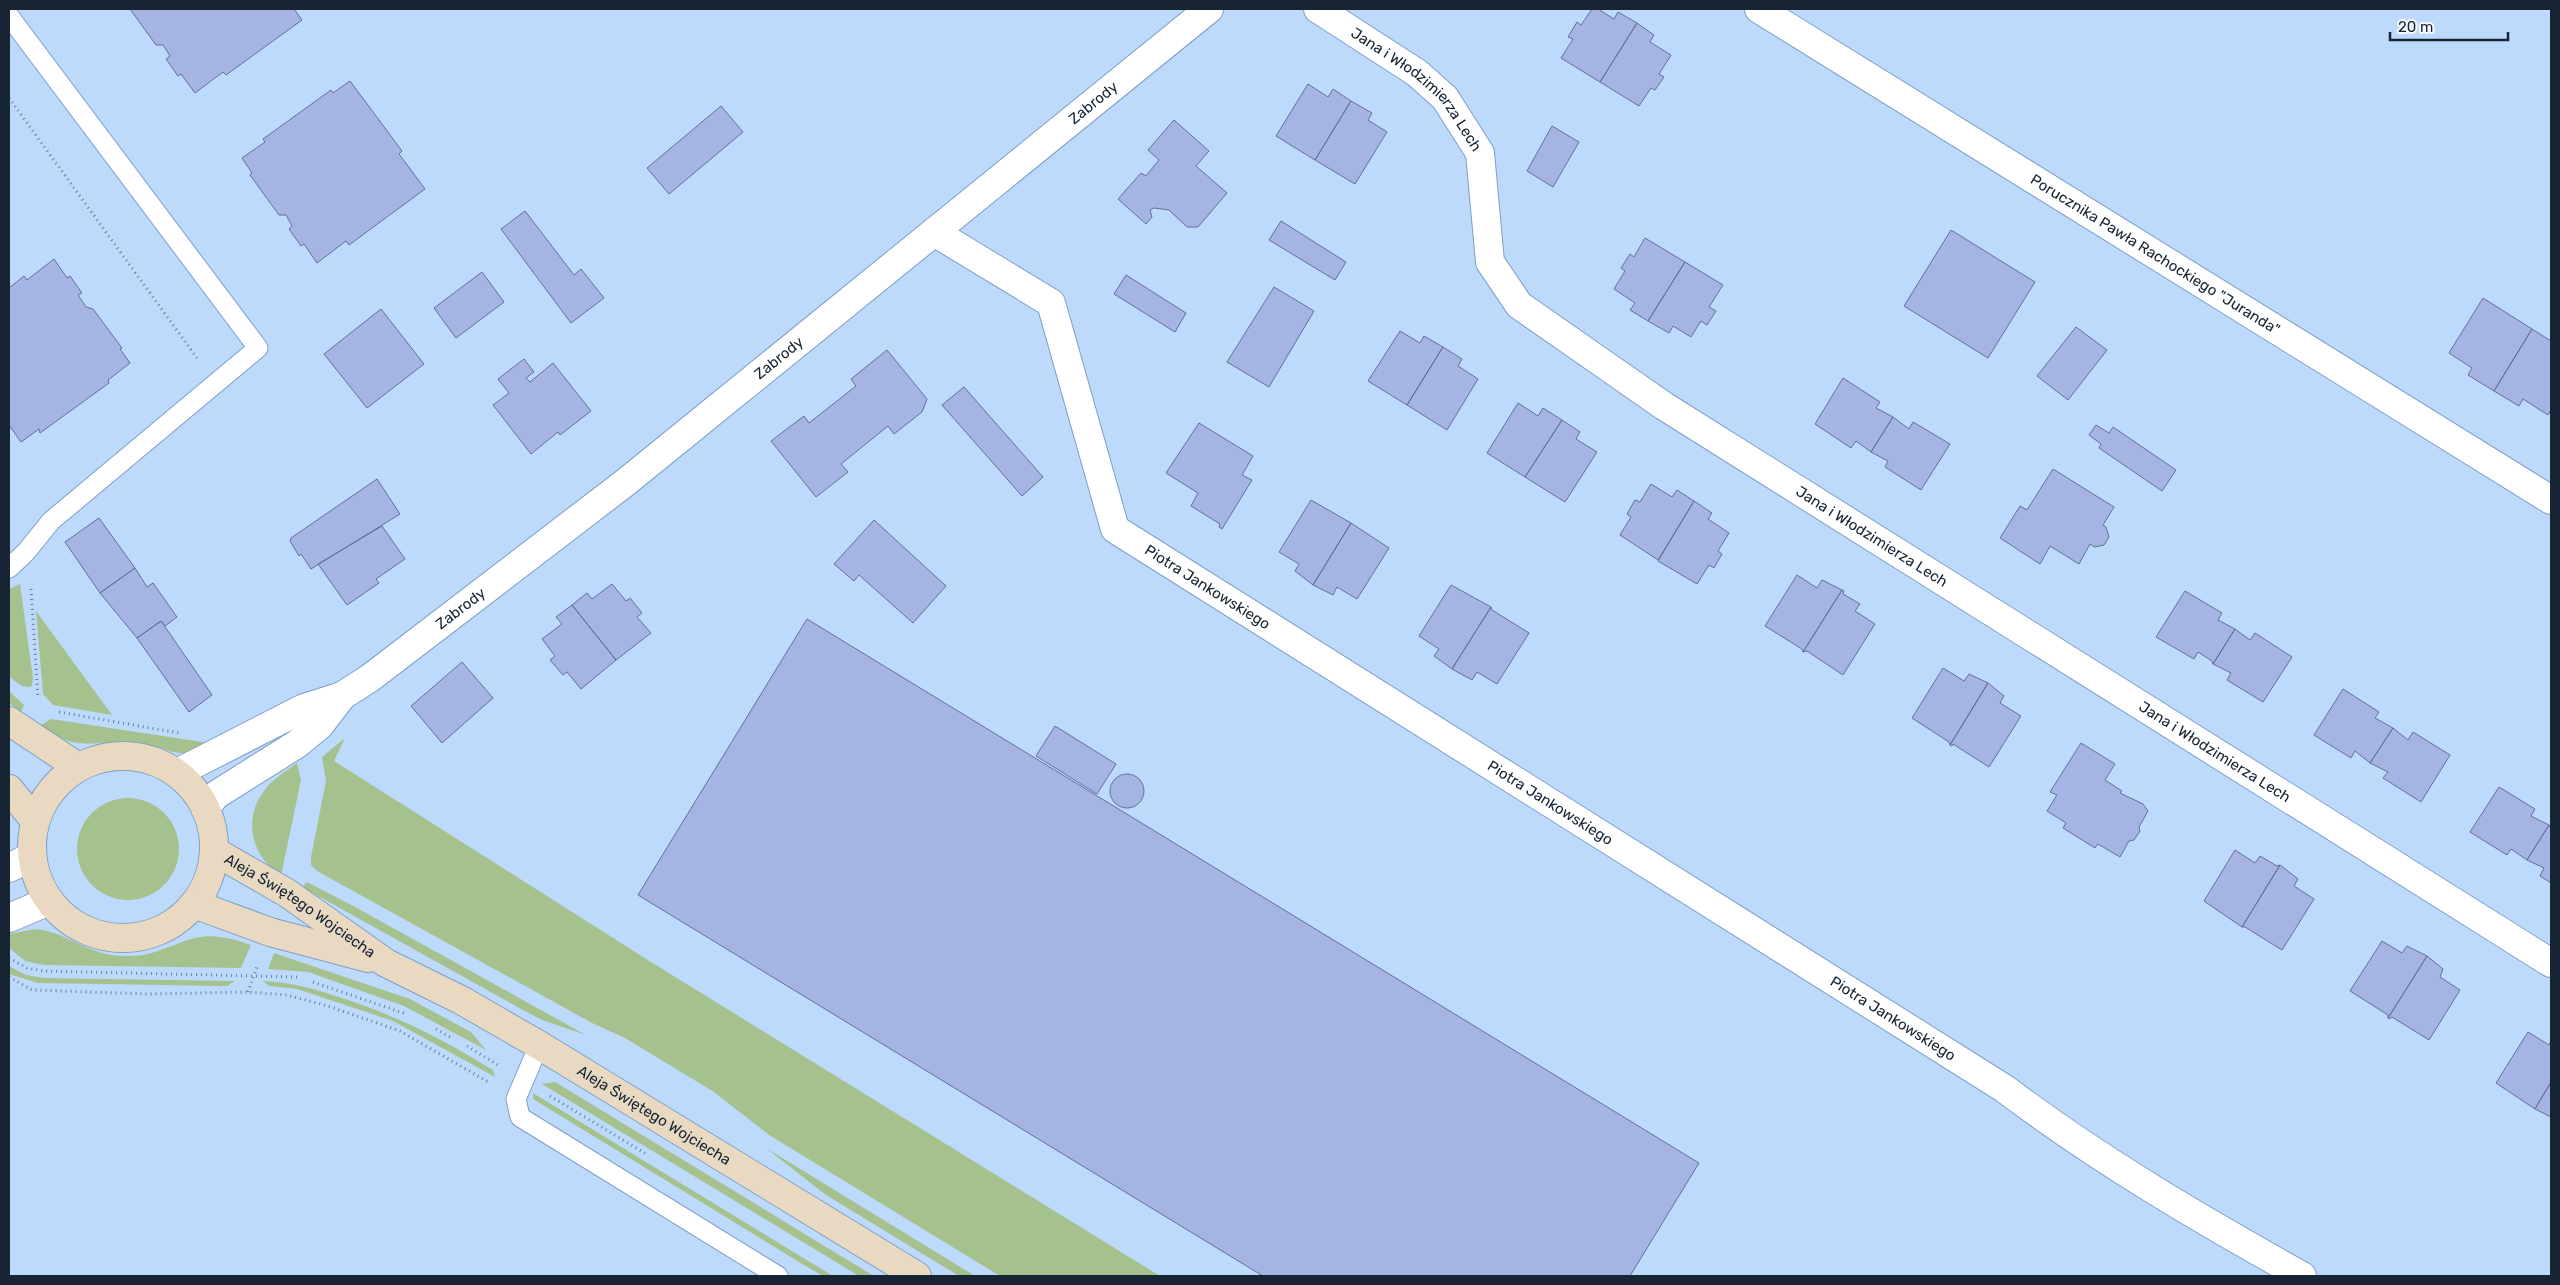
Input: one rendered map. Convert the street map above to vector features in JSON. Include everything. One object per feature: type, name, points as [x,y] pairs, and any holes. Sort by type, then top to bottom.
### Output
[{"type":"street","name":"Zabrody","points":[[177,773],[304,708],[342,696],[370,678],[626,482],[1208,9]]},
{"type":"street","name":"Jana i Włodzimierza Lech","points":[[1318,9],[1417,73],[1446,98],[1480,153],[1490,262],[1520,304],[1664,406],[2551,963]]},
{"type":"street","name":"Porucznika Pawła Rachockiego \"Juranda\"","points":[[1759,9],[2551,500]]},
{"type":"street","name":"Piotra Jankowskiego","points":[[934,232],[1051,303],[1115,529],[1997,1084],[2098,1155],[2202,1221],[2302,1276]]},
{"type":"street","name":"Zabrody","points":[[205,808],[216,795],[297,744],[319,726],[342,696]]},
{"type":"street","points":[[9,720],[78,767]]},
{"type":"street","points":[[128,755],[154,761],[177,773],[193,789],[205,808],[212,829],[214,851],[205,888],[194,904],[174,922],[149,935],[121,938],[94,934],[69,921],[50,902],[34,872],[20,862],[31,838],[35,821],[44,800],[59,782],[78,767],[102,758],[128,755]]},
{"type":"street","points":[[9,789],[35,821]]},
{"type":"street","name":"Aleja Świętego Wojciecha","points":[[214,851],[287,893],[386,963],[461,1000],[539,1045],[917,1276]]},
{"type":"street","points":[[9,918],[50,902]]},
{"type":"street","name":"Aleja Świętego Wojciecha","points":[[194,904],[270,932],[386,963]]},
{"type":"lane","points":[[9,16],[258,348],[50,521],[15,563]]},
{"type":"lane","points":[[539,1045],[516,1099],[520,1117],[778,1276]]},
{"type":"path","points":[[9,98],[199,361]]},
{"type":"path","points":[[15,563],[31,587],[38,700]]},
{"type":"path","points":[[57,711],[119,724],[184,734]]},
{"type":"path","points":[[9,958],[27,968],[44,971],[300,977]]},
{"type":"path","points":[[9,977],[32,990],[149,994],[248,992],[287,995],[328,1006],[400,1031],[516,1099]]},
{"type":"path","points":[[309,980],[410,1015]]},
{"type":"path","points":[[432,1027],[455,1039]]},
{"type":"path","points":[[463,1044],[656,1160]]},
{"type":"green space","points":[[20,584],[33,678],[32,686],[29,687],[19,684],[9,676],[9,589]]},
{"type":"green space","points":[[36,611],[112,715],[53,705],[43,694]]},
{"type":"green space","points":[[9,691],[24,705],[21,712],[9,703]]},
{"type":"green space","points":[[51,719],[209,743],[196,752],[182,753],[136,742],[76,743],[65,740],[41,725]]},
{"type":"green space","points":[[345,738],[334,761],[651,962],[1160,1276],[1000,1276],[769,1135],[714,1092],[625,1038],[592,1023],[317,871],[311,865],[311,857],[326,781],[322,757]]},
{"type":"green space","points":[[297,763],[301,780],[281,876],[263,859],[257,848],[253,837],[253,814],[257,802],[267,787]]},
{"type":"green space","points":[[128,798],[148,802],[164,813],[175,829],[179,849],[175,869],[164,885],[148,896],[128,900],[108,896],[92,885],[81,869],[77,849],[81,829],[92,813],[108,802]]},
{"type":"green space","points":[[307,882],[586,1035],[542,1020],[521,1009],[302,887]]},
{"type":"green space","points":[[35,929],[52,932],[99,952],[116,956],[141,955],[187,940],[209,936],[224,937],[251,945],[241,968],[44,965],[25,961],[9,948],[9,934]]},
{"type":"green space","points":[[274,953],[410,999],[471,1032],[486,1050],[404,1006],[308,972],[268,969]]},
{"type":"green space","points":[[9,966],[26,975],[43,978],[235,981],[227,986],[38,983],[9,974]]},
{"type":"green space","points":[[263,981],[285,983],[315,990],[385,1014],[456,1048],[493,1070],[495,1077],[393,1021],[297,989],[269,986]]},
{"type":"green space","points":[[555,1082],[874,1276],[859,1276],[542,1084]]},
{"type":"green space","points":[[533,1093],[833,1276],[823,1276],[799,1262],[533,1099]]},
{"type":"green space","points":[[766,1148],[975,1276],[959,1276],[826,1195]]},
{"type":"building","points":[[130,9],[294,9],[302,20],[226,75],[223,72],[195,93],[181,74],[178,76],[166,59],[170,56],[163,45],[156,45]]},
{"type":"building","points":[[1592,9],[1598,9],[1614,19],[1618,12],[1637,23],[1600,82],[1561,58],[1573,39],[1568,37],[1577,22],[1581,25]]},
{"type":"building","points":[[1637,23],[1654,35],[1650,42],[1671,55],[1659,74],[1664,77],[1655,90],[1651,88],[1639,106],[1600,82]]},
{"type":"building","points":[[350,81],[402,151],[399,154],[425,189],[349,245],[346,241],[317,263],[304,244],[301,246],[289,229],[292,226],[286,215],[279,215],[250,175],[252,173],[242,158],[265,142],[263,139],[331,90],[333,93]]},
{"type":"building","points":[[1308,84],[1328,97],[1333,89],[1351,101],[1315,160],[1276,136]]},
{"type":"building","points":[[1351,101],[1372,113],[1368,120],[1387,132],[1355,184],[1315,160]]},
{"type":"building","points":[[721,106],[743,132],[669,194],[647,168]]},
{"type":"building","points":[[1174,120],[1209,151],[1196,166],[1227,193],[1198,227],[1187,227],[1169,210],[1154,208],[1150,210],[1152,217],[1146,224],[1118,199],[1141,173],[1146,176],[1159,160],[1148,150]]},
{"type":"building","points":[[1552,126],[1579,142],[1553,187],[1527,171]]},
{"type":"building","points":[[525,211],[574,275],[581,269],[604,298],[571,323],[501,229]]},
{"type":"building","points":[[1281,221],[1346,262],[1335,280],[1269,240]]},
{"type":"building","points":[[1951,230],[2035,282],[1988,358],[1904,306]]},
{"type":"building","points":[[1645,238],[1685,262],[1648,321],[1630,310],[1635,303],[1614,289],[1625,271],[1621,268],[1630,254],[1634,257]]},
{"type":"building","points":[[54,259],[67,278],[70,276],[82,293],[78,295],[86,307],[93,309],[122,348],[120,349],[130,363],[108,380],[109,383],[40,433],[39,429],[21,442],[9,425],[9,288],[24,276],[27,280]]},
{"type":"building","points":[[1685,262],[1723,285],[1709,307],[1716,311],[1707,325],[1701,321],[1691,337],[1673,326],[1669,333],[1648,321]]},
{"type":"building","points":[[482,272],[504,302],[456,338],[434,308]]},
{"type":"building","points":[[1126,275],[1186,313],[1175,332],[1114,294]]},
{"type":"building","points":[[1274,287],[1314,311],[1269,387],[1227,362]]},
{"type":"building","points":[[2483,298],[2532,329],[2494,391],[2468,375],[2472,368],[2449,353]]},
{"type":"building","points":[[381,309],[424,364],[367,408],[324,354]]},
{"type":"building","points":[[2076,327],[2107,350],[2068,400],[2037,376]]},
{"type":"building","points":[[2532,329],[2551,341],[2551,410],[2548,415],[2523,399],[2519,406],[2494,391]]},
{"type":"building","points":[[1400,331],[1420,343],[1424,336],[1443,347],[1407,405],[1368,381]]},
{"type":"building","points":[[1443,347],[1462,359],[1458,366],[1478,379],[1447,430],[1407,405]]},
{"type":"building","points":[[887,350],[927,399],[922,412],[894,434],[888,426],[841,464],[848,472],[816,497],[771,441],[804,416],[809,423],[856,386],[851,379]]},
{"type":"building","points":[[524,359],[534,372],[526,378],[530,382],[553,363],[591,411],[560,435],[558,432],[531,454],[493,405],[509,393],[498,379]]},
{"type":"building","points":[[1843,378],[1880,402],[1876,408],[1893,417],[1871,452],[1856,441],[1851,448],[1815,424]]},
{"type":"building","points":[[964,387],[1043,477],[1022,496],[942,405]]},
{"type":"building","points":[[1518,403],[1538,416],[1543,408],[1562,420],[1525,477],[1487,453]]},
{"type":"building","points":[[1893,417],[1909,429],[1913,422],[1950,444],[1921,490],[1885,467],[1888,461],[1871,452]]},
{"type":"building","points":[[1562,420],[1580,432],[1576,439],[1597,452],[1565,502],[1525,477]]},
{"type":"building","points":[[1199,423],[1253,456],[1242,475],[1252,480],[1222,529],[1219,527],[1220,524],[1191,506],[1198,493],[1166,473]]},
{"type":"building","points":[[2096,425],[2109,433],[2113,427],[2176,470],[2162,491],[2099,448],[2101,444],[2089,435]]},
{"type":"building","points":[[2053,469],[2114,507],[2103,525],[2106,527],[2109,537],[2104,545],[2094,547],[2090,544],[2079,564],[2050,546],[2040,564],[2000,538],[2020,506],[2027,510]]},
{"type":"building","points":[[377,479],[400,514],[311,569],[301,554],[299,556],[290,541],[291,538]]},
{"type":"building","points":[[1651,484],[1672,497],[1677,490],[1694,501],[1658,560],[1620,535],[1631,517],[1627,514],[1635,500],[1640,502]]},
{"type":"building","points":[[1311,500],[1351,523],[1313,585],[1295,571],[1299,564],[1279,552]]},
{"type":"building","points":[[1694,501],[1712,513],[1708,519],[1729,533],[1718,551],[1722,554],[1714,568],[1709,565],[1697,584],[1658,561]]},
{"type":"building","points":[[99,518],[135,568],[100,593],[65,542]]},
{"type":"building","points":[[874,520],[946,586],[913,623],[859,575],[854,581],[834,564]]},
{"type":"building","points":[[1351,523],[1389,548],[1357,599],[1337,587],[1333,595],[1313,585]]},
{"type":"building","points":[[382,526],[405,559],[376,579],[379,583],[347,605],[318,564]]},
{"type":"building","points":[[135,568],[147,587],[153,583],[177,617],[165,626],[161,621],[137,638],[100,593]]},
{"type":"building","points":[[1797,575],[1817,588],[1822,580],[1842,590],[1803,652],[1802,649],[1765,626]]},
{"type":"building","points":[[612,584],[626,601],[630,598],[642,613],[637,617],[651,633],[616,660],[572,605],[587,593],[592,599]]},
{"type":"building","points":[[1451,585],[1491,607],[1452,669],[1434,656],[1439,649],[1419,636]]},
{"type":"building","points":[[1842,590],[1844,591],[1843,594],[1860,604],[1855,611],[1875,624],[1843,675],[1807,651],[1803,652]]},
{"type":"building","points":[[2185,591],[2222,613],[2218,620],[2235,629],[2213,664],[2212,661],[2198,652],[2194,659],[2156,637]]},
{"type":"building","points":[[572,605],[616,660],[581,689],[567,672],[563,675],[550,660],[555,656],[542,639],[562,624],[556,617]]},
{"type":"building","points":[[1491,607],[1492,610],[1529,633],[1497,684],[1477,672],[1472,680],[1452,669]]},
{"type":"building","points":[[807,619],[1699,1163],[1630,1276],[1263,1276],[638,895]]},
{"type":"building","points":[[161,621],[212,695],[189,712],[137,638]]},
{"type":"building","points":[[2235,629],[2250,640],[2255,633],[2292,657],[2263,702],[2227,680],[2231,673],[2213,664]]},
{"type":"building","points":[[462,662],[493,698],[442,743],[411,706]]},
{"type":"building","points":[[1943,668],[1964,681],[1969,674],[1988,683],[1950,745],[1949,742],[1912,718]]},
{"type":"building","points":[[1988,683],[2004,696],[2000,703],[2021,716],[1989,767],[1953,744],[1952,746],[1950,745]]},
{"type":"building","points":[[2343,689],[2379,712],[2375,718],[2393,728],[2370,763],[2355,751],[2351,758],[2314,735]]},
{"type":"building","points":[[1055,726],[1116,764],[1097,794],[1036,756]]},
{"type":"building","points":[[2393,728],[2408,740],[2413,732],[2450,755],[2421,802],[2383,778],[2388,772],[2370,763]]},
{"type":"building","points":[[2081,743],[2115,764],[2105,780],[2122,791],[2120,793],[2143,804],[2148,811],[2139,827],[2140,831],[2134,840],[2129,841],[2120,857],[2098,844],[2095,848],[2063,828],[2066,823],[2047,811],[2057,795],[2050,792]]},
{"type":"building","points":[[1127,774],[1139,779],[1144,791],[1139,803],[1127,808],[1115,803],[1110,791],[1115,779]]},
{"type":"building","points":[[2499,787],[2535,809],[2531,816],[2549,825],[2527,860],[2511,849],[2507,855],[2470,832]]},
{"type":"building","points":[[2549,825],[2551,828],[2551,883],[2540,876],[2544,868],[2527,860]]},
{"type":"building","points":[[2235,850],[2255,863],[2260,856],[2277,866],[2280,865],[2242,927],[2204,901]]},
{"type":"building","points":[[2280,865],[2298,879],[2294,886],[2314,899],[2282,950],[2242,927]]},
{"type":"building","points":[[2382,941],[2402,953],[2407,946],[2427,956],[2388,1018],[2388,1015],[2350,991]]},
{"type":"building","points":[[2427,956],[2443,969],[2440,977],[2460,990],[2429,1040],[2392,1017],[2388,1018]]},
{"type":"building","points":[[2528,1032],[2549,1045],[2551,1040],[2551,1082],[2535,1109],[2496,1083]]},
{"type":"building","points":[[2551,1082],[2551,1117],[2535,1109]]}]
